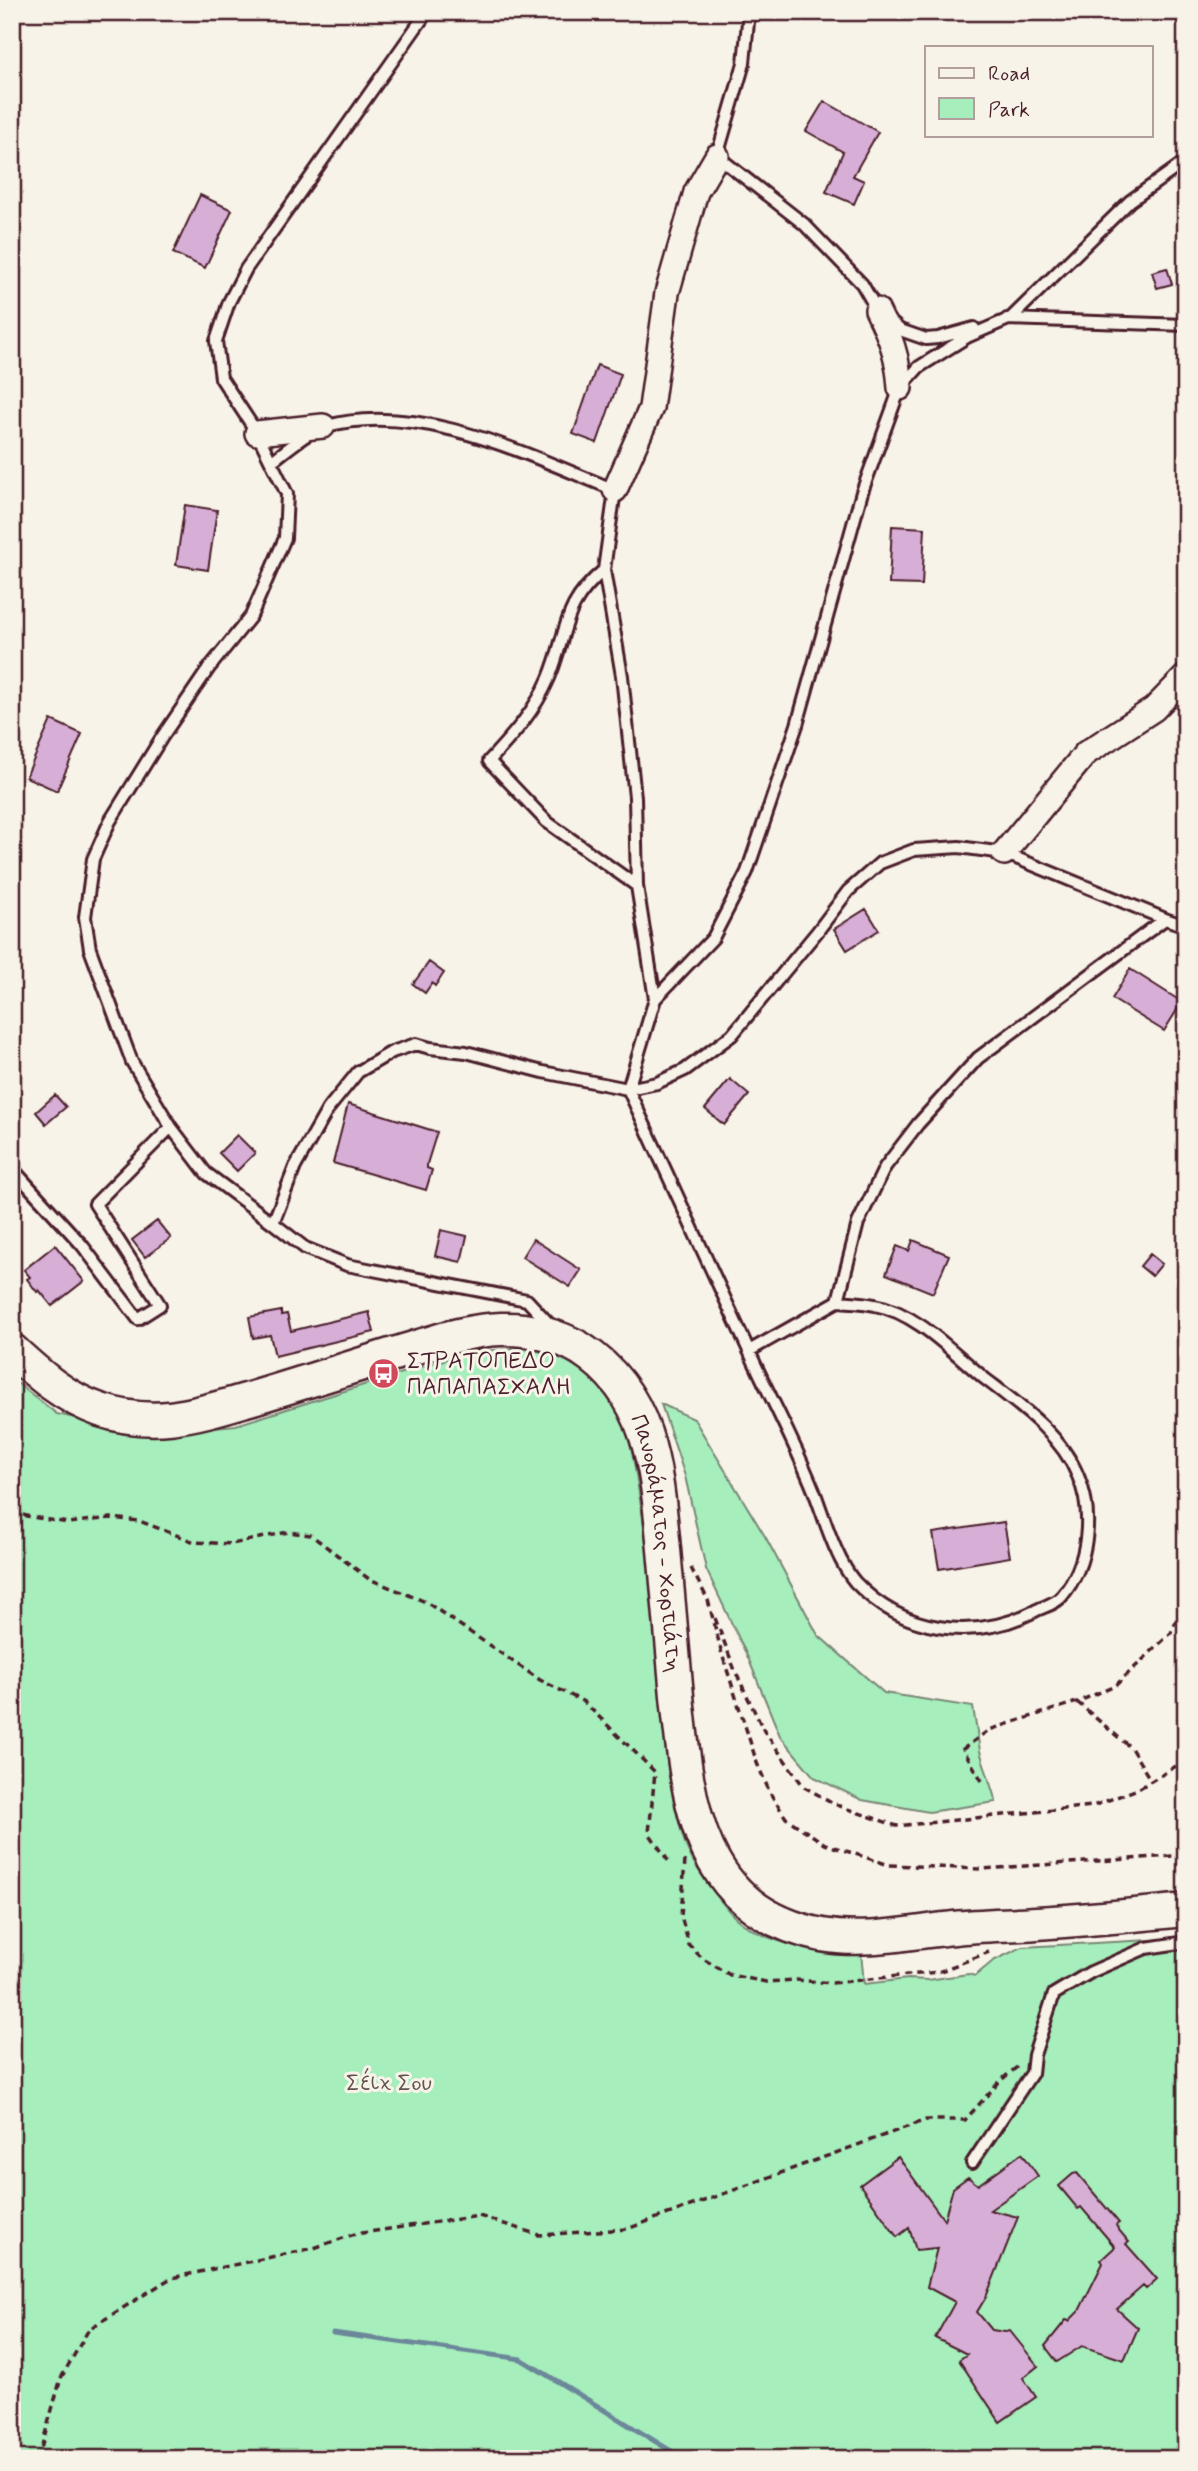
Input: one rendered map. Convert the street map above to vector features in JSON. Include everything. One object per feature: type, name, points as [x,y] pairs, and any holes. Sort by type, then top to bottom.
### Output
[{"type":"main road","name":"Πανοράματος - Χορτιάτη","points":[[12,1350],[56,1387],[82,1403],[112,1414],[168,1419],[210,1411],[423,1345],[475,1332],[515,1329],[550,1335],[566,1341],[606,1369],[626,1395],[639,1417],[654,1462],[690,1799],[701,1834],[719,1870],[732,1888],[763,1914],[782,1923],[822,1935],[900,1935],[1186,1910]]},
{"type":"street","points":[[615,490],[651,408],[667,293],[696,192],[717,156]]},
{"type":"street","points":[[877,310],[899,361],[900,388]]},
{"type":"street","points":[[257,433],[323,426]]},
{"type":"street","points":[[1004,853],[1086,753],[1154,709],[1186,676]]},
{"type":"lane","points":[[427,12],[246,269],[229,302],[216,341],[221,378],[257,433],[286,494],[285,538],[251,616],[209,668],[110,821],[93,859],[87,885],[85,917],[90,949],[132,1062],[172,1127],[205,1173],[305,1248],[346,1265],[527,1300],[566,1341]]},
{"type":"lane","points":[[749,12],[744,63],[717,156],[804,224],[862,284],[877,310],[900,331],[926,339],[938,338],[1011,318],[1185,325]]},
{"type":"lane","points":[[655,999],[713,938],[747,872],[797,725],[862,492],[900,388],[919,367],[938,355],[967,337],[1011,318],[1130,201],[1186,162]]},
{"type":"lane","points":[[272,461],[323,426],[373,420],[435,424],[518,451],[615,490],[604,570],[630,743],[635,797],[637,886],[655,999],[628,1089],[749,1352],[813,1489],[830,1537],[854,1580],[883,1605],[918,1624],[952,1630],[990,1625],[1025,1616],[1061,1598],[1083,1559],[1088,1506],[1078,1474],[1057,1440],[1023,1409],[910,1318],[877,1305],[838,1301],[749,1352]]},
{"type":"lane","points":[[604,570],[587,585],[570,609],[549,678],[528,718],[489,761],[548,821],[637,886]]},
{"type":"lane","points":[[273,1223],[295,1167],[328,1110],[358,1072],[392,1052],[416,1044],[466,1052],[543,1072],[628,1089],[657,1083],[685,1070],[732,1035],[848,891],[880,863],[914,850],[959,847],[1004,853],[1186,926]]},
{"type":"lane","points":[[838,1301],[858,1223],[885,1167],[918,1124],[978,1058],[1165,919]]},
{"type":"lane","points":[[12,1168],[82,1245],[138,1319],[160,1305],[95,1204],[172,1127]]},
{"type":"lane","points":[[972,2163],[1032,2073],[1034,2055],[1054,1994],[1091,1972],[1146,1948],[1186,1942]]},
{"type":"path","points":[[12,1510],[26,1516],[68,1523],[111,1518],[139,1521],[195,1542],[232,1544],[288,1532],[311,1535],[369,1579],[426,1602],[540,1680],[584,1702],[655,1772],[649,1833],[669,1862]]},
{"type":"path","points":[[663,1546],[684,1559],[708,1600],[736,1673],[764,1731],[804,1787],[839,1806],[897,1826],[1093,1806],[1138,1789],[1186,1760]]},
{"type":"path","points":[[982,1782],[963,1749],[989,1730],[1077,1702],[1115,1686],[1171,1633],[1186,1596]]},
{"type":"path","points":[[708,1600],[722,1654],[757,1763],[770,1793],[786,1818],[825,1844],[889,1865],[982,1870],[1186,1854]]},
{"type":"path","points":[[1077,1702],[1131,1748],[1151,1781]]},
{"type":"path","points":[[38,2459],[61,2378],[89,2329],[171,2278],[314,2248],[355,2234],[479,2216],[539,2235],[628,2230],[926,2120],[965,2120],[1000,2081],[1034,2055]]},
{"type":"green space","name":"Σέιχ Σου","points":[[527,1349],[566,1361],[589,1376],[608,1396],[622,1419],[635,1467],[648,1558],[665,1744],[677,1817],[693,1862],[737,1919],[758,1933],[786,1943],[816,1949],[861,1952],[864,1984],[908,1979],[928,1980],[968,1974],[975,1976],[993,1961],[1022,1947],[1186,1938],[1186,2459],[12,2459],[12,1379],[57,1414],[148,1433],[236,1425],[472,1351]]},
{"type":"green space","points":[[661,1404],[694,1419],[766,1538],[818,1635],[884,1693],[973,1707],[980,1751],[996,1802],[929,1812],[862,1800],[814,1777],[780,1736],[749,1660],[706,1569],[685,1476]]},
{"type":"building","points":[[824,101],[878,132],[853,176],[864,181],[854,204],[826,192],[843,152],[806,131]]},
{"type":"building","points":[[200,195],[232,210],[205,268],[173,253]]},
{"type":"building","points":[[1167,268],[1172,284],[1157,288],[1152,272]]},
{"type":"building","points":[[597,365],[621,374],[597,443],[573,434]]},
{"type":"building","points":[[185,505],[217,510],[208,570],[176,565]]},
{"type":"building","points":[[892,526],[925,528],[922,585],[889,584]]},
{"type":"building","points":[[51,720],[82,734],[57,791],[26,777]]},
{"type":"building","points":[[866,909],[879,930],[847,950],[834,929]]},
{"type":"building","points":[[429,962],[444,973],[435,986],[432,983],[425,993],[413,984]]},
{"type":"building","points":[[1130,969],[1182,1002],[1164,1031],[1112,999]]},
{"type":"building","points":[[730,1079],[749,1095],[724,1125],[705,1109]]},
{"type":"building","points":[[55,1095],[66,1107],[46,1124],[36,1112]]},
{"type":"building","points":[[348,1104],[437,1132],[427,1164],[427,1168],[432,1170],[426,1190],[333,1163]]},
{"type":"building","points":[[237,1135],[255,1153],[237,1171],[219,1153]]},
{"type":"building","points":[[157,1221],[171,1238],[145,1257],[132,1240]]},
{"type":"building","points":[[441,1230],[467,1236],[461,1262],[435,1256]]},
{"type":"building","points":[[533,1239],[581,1270],[570,1287],[522,1257]]},
{"type":"building","points":[[913,1240],[949,1255],[933,1293],[886,1274],[897,1246],[909,1251]]},
{"type":"building","points":[[55,1245],[84,1281],[52,1306],[39,1290],[37,1292],[24,1270]]},
{"type":"building","points":[[1150,1254],[1162,1264],[1152,1276],[1140,1266]]},
{"type":"building","points":[[281,1311],[281,1315],[287,1314],[291,1331],[369,1312],[374,1332],[275,1356],[270,1335],[253,1338],[249,1317]]},
{"type":"building","points":[[1004,1522],[1010,1557],[939,1569],[933,1533]]},
{"type":"building","points":[[1022,2153],[1038,2176],[990,2210],[1018,2217],[986,2297],[977,2312],[992,2330],[1010,2331],[1038,2366],[1023,2378],[1036,2397],[1000,2422],[959,2360],[967,2354],[935,2338],[955,2302],[927,2287],[937,2248],[916,2250],[909,2228],[897,2237],[860,2185],[898,2157],[944,2220],[953,2188],[968,2177],[978,2185]]},
{"type":"building","points":[[1077,2173],[1119,2223],[1116,2225],[1118,2229],[1129,2242],[1126,2244],[1157,2279],[1146,2289],[1143,2286],[1117,2309],[1138,2328],[1124,2360],[1082,2346],[1057,2362],[1045,2346],[1066,2320],[1069,2321],[1079,2311],[1103,2263],[1101,2260],[1115,2247],[1059,2186]]},
{"type":"waterway","points":[[333,2333],[521,2359],[684,2459]]},
{"type":"place","name":"ΣΤΡΑΤΟΠΕΔΟ ΠΑΠΑΠΑΣΧΑΛΗ","points":[[384,1373]]}]
